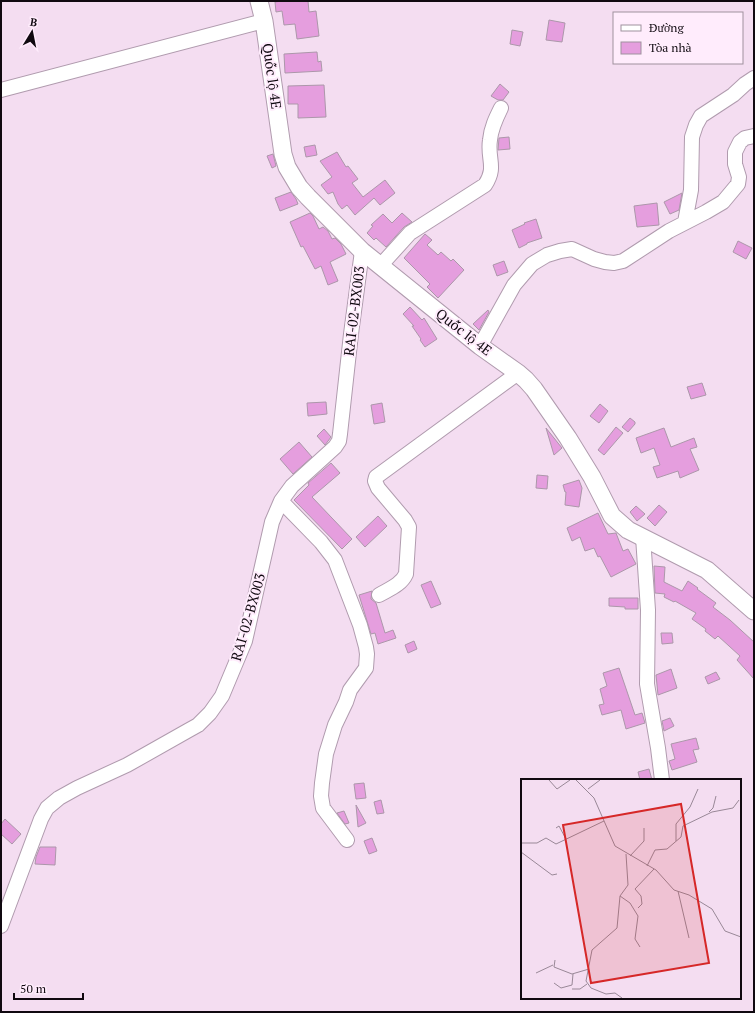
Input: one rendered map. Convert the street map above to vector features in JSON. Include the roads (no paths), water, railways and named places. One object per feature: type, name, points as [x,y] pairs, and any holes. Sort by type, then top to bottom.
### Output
[{"type":"main road","name":"Quốc lộ 4E","points":[[260,1],[283,154],[299,187],[362,250],[480,346],[518,373],[534,389],[568,438],[592,477],[612,516],[628,530],[707,570],[754,610]]},
{"type":"street","points":[[2,85],[264,21]]},
{"type":"street","points":[[685,222],[691,190],[692,137],[696,125],[701,116],[733,95],[754,78]]},
{"type":"street","points":[[381,265],[410,233],[485,185],[490,177],[490,141],[493,125],[501,108]]},
{"type":"street","points":[[480,346],[514,285],[532,264],[542,258],[560,251],[572,250],[605,262],[614,263],[623,261],[669,231],[724,202],[738,184],[739,177],[735,164],[735,152],[740,142],[745,138],[754,136]]},
{"type":"street","name":"RAI-02-BX003","points":[[2,922],[41,819],[47,808],[59,798],[77,788],[127,765],[198,725],[220,700],[245,641],[272,522],[281,501],[292,486],[330,452],[339,441],[362,250]]},
{"type":"street","points":[[379,594],[395,586],[403,580],[406,574],[409,527],[405,520],[378,488],[375,481],[376,476],[518,373]]},
{"type":"street","points":[[281,501],[321,542],[335,560],[360,625],[366,647],[366,668],[350,690],[335,725],[326,754],[322,783],[321,796],[323,808],[347,840]]},
{"type":"street","points":[[643,537],[648,610],[647,684],[662,779]]}]
